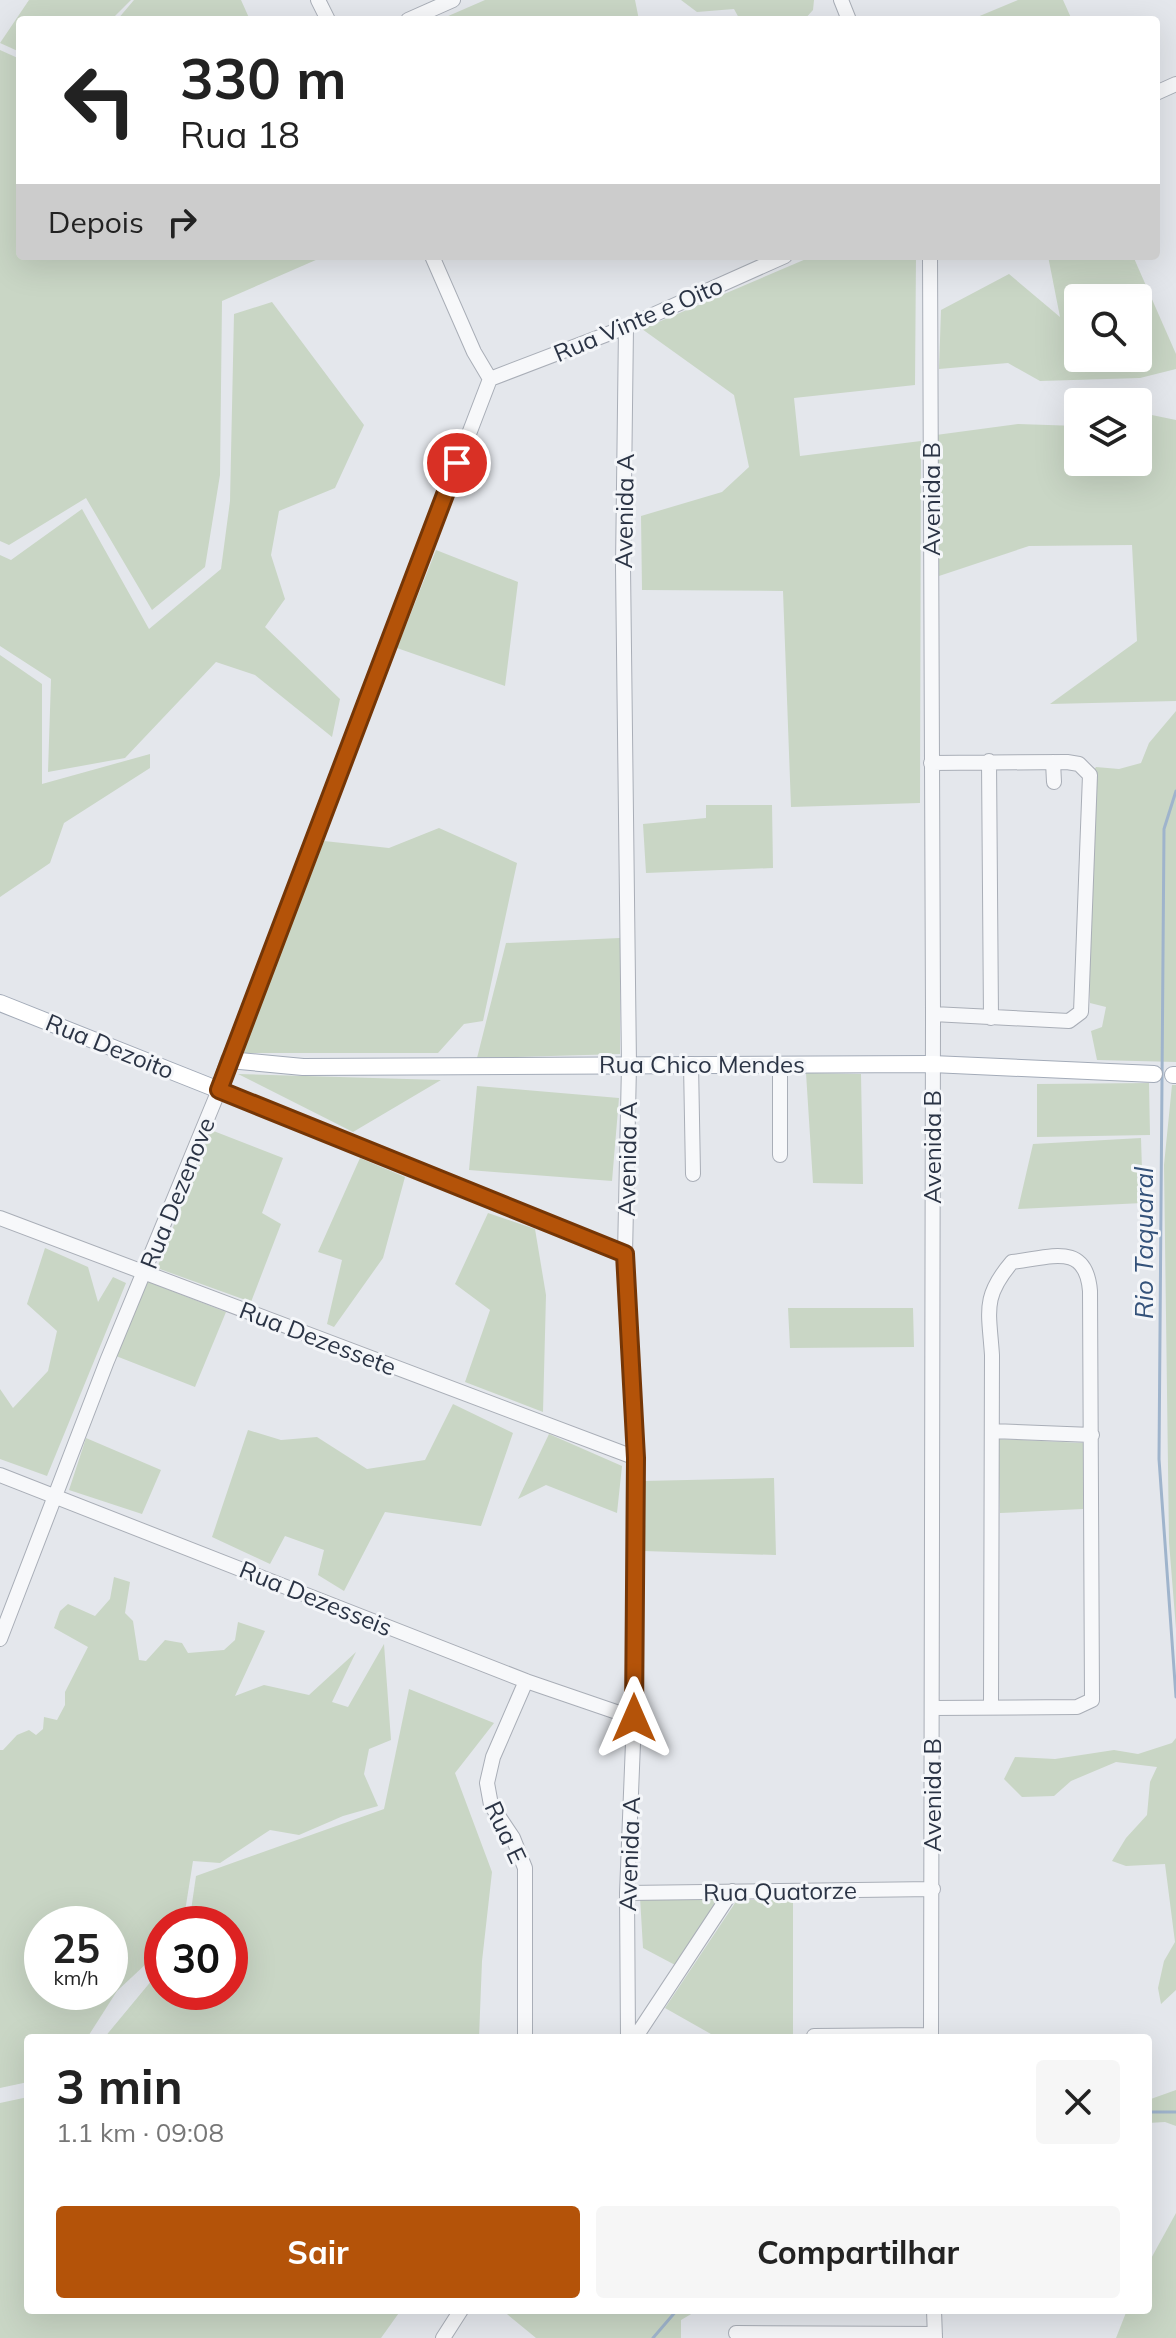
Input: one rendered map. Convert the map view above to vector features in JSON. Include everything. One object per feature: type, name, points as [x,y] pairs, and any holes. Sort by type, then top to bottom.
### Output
[{"type":"main road","name":"Rua Dezoito","points":[[0,1003],[219,1090]]},
{"type":"main road","name":"Rua Chico Mendes","points":[[229,1060],[303,1067],[932,1064],[1154,1074]]},
{"type":"main road","name":"Rua Dezenove","points":[[219,1090],[229,1060]]},
{"type":"street","points":[[417,16],[453,0]]},
{"type":"street","points":[[434,260],[474,352],[490,379]]},
{"type":"street","name":"Rua Vinte e Oito","points":[[490,379],[626,327],[776,260]]},
{"type":"street","name":"Avenida B","points":[[930,260],[933,1014],[931,2034]]},
{"type":"street","name":"Avenida A","points":[[626,327],[623,567],[629,1065],[625,1254],[636,1458],[634,1718],[627,1893],[628,2034]]},
{"type":"street","name":"Rua Dezenove","points":[[229,1060],[490,379]]},
{"type":"street","points":[[989,761],[991,1018]]},
{"type":"street","points":[[931,763],[1053,762],[1079,764],[1090,775],[1081,1012],[1069,1021],[933,1014]]},
{"type":"street","points":[[1053,762],[1054,782]]},
{"type":"street","points":[[691,1064],[693,1174]]},
{"type":"street","points":[[780,1064],[780,1155]]},
{"type":"street","name":"Rua Chico Mendes","points":[[1154,1074],[1174,1075]]},
{"type":"street","points":[[219,1090],[625,1254]]},
{"type":"street","name":"Rua Dezenove","points":[[1,1639],[107,1361],[219,1090]]},
{"type":"street","name":"Rua Dezessete","points":[[0,1218],[636,1458]]},
{"type":"street","points":[[932,1708],[1077,1707],[1092,1700],[1089,1278],[1080,1261],[1070,1256],[1012,1262],[996,1280],[988,1300],[992,1355],[991,1707]]},
{"type":"street","points":[[992,1431],[1092,1435]]},
{"type":"street","name":"Rua Dezesseis","points":[[0,1475],[526,1681],[634,1718]]},
{"type":"street","name":"Rua E","points":[[525,2034],[525,1868],[513,1838],[491,1805],[487,1783],[493,1757],[526,1681]]},
{"type":"street","name":"Rua Quatorze","points":[[627,1893],[933,1889]]},
{"type":"street","points":[[638,2034],[732,1891]]},
{"type":"street","points":[[443,2338],[458,2314]]},
{"type":"street","points":[[736,2333],[935,2336],[934,2314]]},
{"type":"green space","points":[[29,0],[131,0],[115,16],[18,16]]},
{"type":"green space","points":[[134,0],[241,0],[248,16],[120,16]]},
{"type":"green space","points":[[485,0],[635,0],[638,16],[448,16]]},
{"type":"green space","points":[[681,0],[814,0],[813,10],[808,16],[738,16],[734,9],[697,12]]},
{"type":"green space","points":[[1018,0],[1063,0],[1070,16],[980,16]]},
{"type":"green space","points":[[16,19],[16,50],[0,43]]},
{"type":"green space","points":[[0,50],[16,57],[16,260],[316,260],[222,301],[220,475],[205,567],[152,610],[86,498],[9,545],[0,541]]},
{"type":"green space","points":[[804,260],[916,260],[915,385],[794,398],[800,456],[921,441],[920,803],[791,807],[783,591],[642,590],[641,516],[722,492],[749,467],[734,395],[642,329]]},
{"type":"green space","points":[[1049,260],[1135,260],[1145,284],[1064,284],[1064,372],[1152,372],[1152,299],[1176,354],[1176,369],[1140,378],[1040,381],[1008,363],[939,369],[941,310],[1009,274],[1060,317]]},
{"type":"green space","points":[[272,302],[364,425],[335,488],[279,511],[271,555],[285,599],[265,627],[340,699],[332,737],[255,675],[216,662],[125,758],[48,772],[51,679],[0,646],[0,555],[11,560],[82,509],[149,629],[221,569],[230,501],[234,314]]},
{"type":"green space","points":[[1152,415],[1176,420],[1176,701],[1050,704],[1137,641],[1132,545],[1029,546],[936,577],[936,435],[1018,424],[1064,426],[1064,476],[1152,476]]},
{"type":"green space","points":[[436,550],[518,582],[505,686],[397,648]]},
{"type":"green space","points":[[0,655],[42,684],[42,784],[150,754],[150,768],[64,823],[50,863],[0,897]]},
{"type":"green space","points":[[1176,711],[1176,1062],[1097,1060],[1091,1031],[1102,1027],[1106,1007],[1090,1003],[1086,781],[1096,767],[1119,769],[1141,763],[1149,743]]},
{"type":"green space","points":[[706,805],[772,805],[773,868],[646,873],[643,824],[706,818]]},
{"type":"green space","points":[[439,828],[517,863],[483,1021],[464,1024],[438,1053],[242,1053],[324,841],[389,848]]},
{"type":"green space","points":[[620,938],[620,1054],[477,1058],[506,943]]},
{"type":"green space","points":[[806,1073],[861,1074],[863,1184],[813,1183]]},
{"type":"green space","points":[[238,1074],[441,1080],[353,1132]]},
{"type":"green space","points":[[1149,1083],[1150,1135],[1037,1137],[1037,1084]]},
{"type":"green space","points":[[1172,1085],[1176,1085],[1176,1629],[1169,1542],[1164,1165]]},
{"type":"green space","points":[[477,1086],[619,1098],[612,1181],[469,1170]]},
{"type":"green space","points":[[211,1130],[283,1158],[262,1213],[281,1224],[251,1302],[157,1268]]},
{"type":"green space","points":[[1141,1138],[1143,1203],[1018,1209],[1033,1144]]},
{"type":"green space","points":[[360,1158],[405,1177],[383,1258],[334,1327],[327,1324],[342,1260],[318,1252]]},
{"type":"green space","points":[[488,1213],[535,1229],[546,1295],[543,1412],[465,1382],[490,1310],[455,1284]]},
{"type":"green space","points":[[45,1248],[88,1267],[98,1302],[113,1277],[126,1283],[47,1476],[0,1459],[0,1389],[13,1408],[48,1371],[57,1331],[27,1304]]},
{"type":"green space","points":[[146,1281],[226,1312],[195,1387],[116,1356]]},
{"type":"green space","points":[[788,1308],[913,1308],[914,1347],[790,1348]]},
{"type":"green space","points":[[453,1404],[513,1433],[481,1526],[385,1512],[344,1591],[318,1575],[324,1550],[285,1536],[270,1564],[212,1537],[248,1430],[281,1440],[317,1437],[367,1469],[425,1460]]},
{"type":"green space","points":[[549,1434],[622,1466],[617,1513],[546,1485],[518,1499]]},
{"type":"green space","points":[[86,1438],[161,1470],[142,1514],[69,1490]]},
{"type":"green space","points":[[998,1439],[1083,1443],[1083,1509],[1000,1513]]},
{"type":"green space","points":[[774,1478],[776,1555],[643,1551],[643,1481]]},
{"type":"green space","points":[[114,1577],[130,1582],[125,1613],[133,1621],[139,1660],[146,1661],[165,1640],[182,1643],[188,1653],[224,1650],[235,1640],[238,1622],[265,1631],[235,1696],[264,1685],[309,1695],[356,1652],[332,1702],[348,1707],[384,1644],[391,1740],[369,1749],[364,1774],[378,1806],[343,1816],[299,1835],[270,1830],[220,1863],[193,1861],[186,1906],[144,1906],[144,1966],[128,1981],[128,1906],[24,1906],[24,2010],[105,2010],[90,2034],[24,2034],[24,2083],[0,2088],[0,1750],[17,1735],[29,1730],[36,1735],[43,1729],[44,1717],[57,1720],[65,1705],[65,1692],[88,1647],[54,1628],[60,1611],[68,1604],[95,1616],[110,1599]]},
{"type":"green space","points":[[409,1689],[494,1723],[455,1773],[492,1872],[482,1961],[479,2034],[107,2034],[144,1990],[144,2010],[248,2010],[248,1906],[192,1906],[196,1876],[384,1809]]},
{"type":"green space","points":[[1176,1738],[1176,1990],[1161,2004],[1158,1988],[1164,1961],[1175,1942],[1165,1864],[1126,1866],[1112,1861],[1126,1838],[1147,1815],[1150,1782],[1157,1767],[1116,1762],[1071,1781],[1054,1796],[1022,1797],[1004,1779],[1015,1757],[1055,1759],[1114,1750],[1138,1754],[1172,1743]]},
{"type":"green space","points":[[723,1896],[677,1966],[643,1948],[640,1897]]},
{"type":"green space","points":[[737,1900],[793,1900],[793,2034],[711,2034],[665,2008]]},
{"type":"green space","points":[[1176,2090],[1176,2126],[1165,2122],[1152,2123],[1152,2099]]},
{"type":"green space","points":[[24,2098],[24,2314],[398,2314],[381,2338],[0,2338],[0,2103]]},
{"type":"green space","points":[[1176,2213],[1176,2338],[1116,2338],[1125,2314],[1152,2314],[1152,2257]]},
{"type":"green space","points":[[507,2314],[691,2314],[681,2320],[681,2338],[536,2338]]},
{"type":"waterway","name":"Rio Taquaral","points":[[1176,791],[1164,829],[1159,1459],[1176,1697]]},
{"type":"waterway","points":[[1152,2112],[1176,2112]]},
{"type":"waterway","points":[[653,2338],[674,2314]]},
{"type":"route","points":[[457,463],[219,1090],[625,1254],[636,1458],[634,1718]]}]
